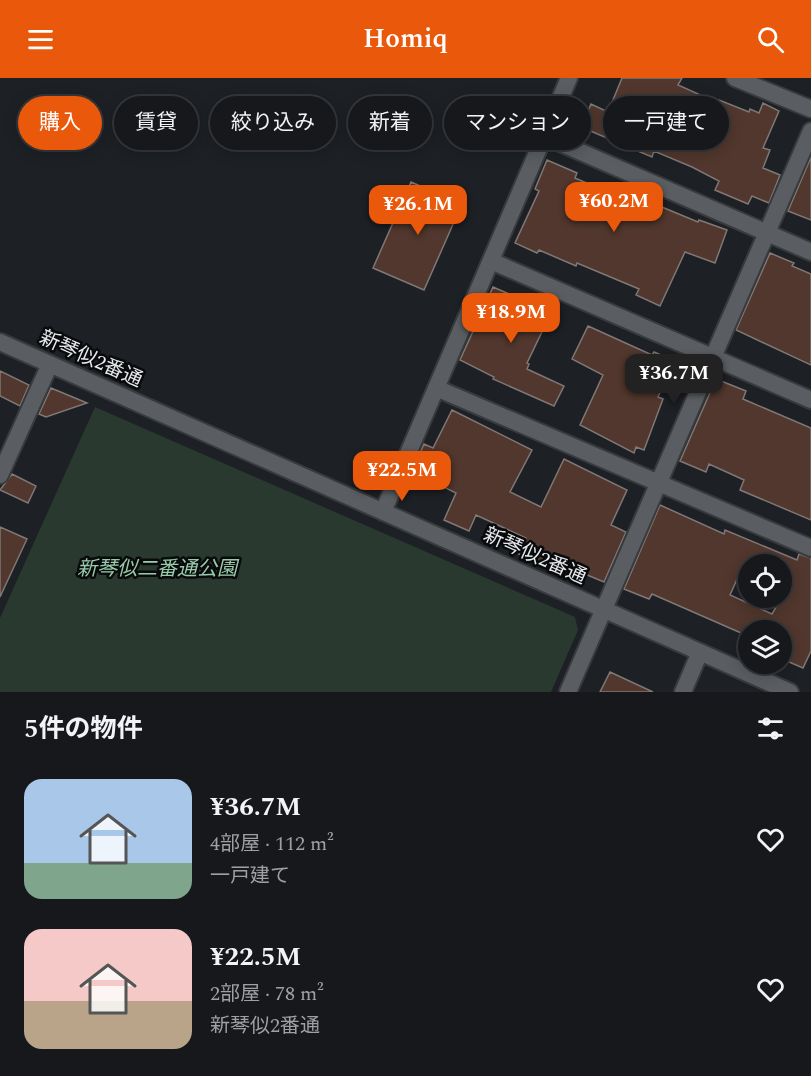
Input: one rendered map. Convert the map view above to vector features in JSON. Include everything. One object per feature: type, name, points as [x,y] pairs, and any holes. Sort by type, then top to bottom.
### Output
[{"type":"street","points":[[561,96],[569,78]]},
{"type":"street","points":[[735,78],[811,109]]},
{"type":"street","points":[[568,692],[811,131]]},
{"type":"street","points":[[383,512],[538,150]]},
{"type":"street","points":[[576,150],[811,252]]},
{"type":"street","points":[[490,261],[811,400]]},
{"type":"street","name":"新琴似2番通","points":[[0,342],[790,692]]},
{"type":"street","points":[[0,475],[50,364]]},
{"type":"street","points":[[436,388],[811,548]]},
{"type":"street","points":[[683,692],[700,652]]},
{"type":"green space","name":"新琴似二番通公園","points":[[95,407],[575,617],[578,630],[551,692],[0,692],[0,618]]},
{"type":"building","points":[[622,78],[682,78],[678,85],[702,96],[615,96]]},
{"type":"building","points":[[763,103],[779,111],[763,148],[770,150],[763,168],[780,175],[769,203],[752,196],[748,204],[715,190],[719,181],[692,167],[654,151],[652,157],[635,150],[729,150],[729,104],[749,112],[750,109],[759,113]]},
{"type":"building","points":[[591,104],[603,110],[603,136],[591,131]]},
{"type":"building","points":[[811,157],[811,220],[788,211]]},
{"type":"building","points":[[547,160],[577,173],[575,178],[642,207],[645,200],[698,222],[699,220],[727,230],[715,263],[685,252],[660,306],[636,295],[639,289],[577,263],[576,266],[539,250],[537,253],[515,243],[539,191],[535,189]]},
{"type":"building","points":[[411,182],[462,204],[424,290],[373,268]]},
{"type":"building","points":[[770,253],[794,263],[792,266],[811,274],[811,365],[736,330]]},
{"type":"building","points":[[493,287],[523,300],[525,296],[553,309],[527,363],[529,364],[527,369],[564,386],[554,406],[493,379],[494,377],[460,360]]},
{"type":"building","points":[[588,326],[652,355],[654,352],[675,361],[658,397],[663,399],[644,450],[636,447],[634,453],[580,425],[603,375],[572,359]]},
{"type":"building","points":[[0,371],[29,385],[20,406],[0,396]]},
{"type":"building","points":[[716,379],[746,391],[743,399],[811,428],[811,520],[740,490],[744,480],[709,464],[706,472],[680,461]]},
{"type":"building","points":[[51,388],[87,403],[46,417],[39,414]]},
{"type":"building","points":[[452,410],[532,450],[510,492],[541,507],[564,459],[627,490],[611,525],[626,532],[604,582],[544,557],[541,563],[519,554],[526,538],[476,515],[469,531],[444,520],[456,493],[412,471],[424,444],[433,448]]},
{"type":"building","points":[[12,474],[36,486],[28,503],[0,490]]},
{"type":"building","points":[[660,505],[724,534],[725,530],[783,554],[738,554],[738,577],[730,595],[738,599],[738,608],[759,608],[772,614],[776,608],[792,608],[792,558],[797,560],[799,554],[811,558],[811,651],[803,668],[792,663],[792,620],[738,620],[738,632],[652,594],[649,599],[624,589]]},
{"type":"building","points":[[0,527],[27,539],[0,597]]},
{"type":"building","points":[[610,672],[653,692],[600,692]]}]
